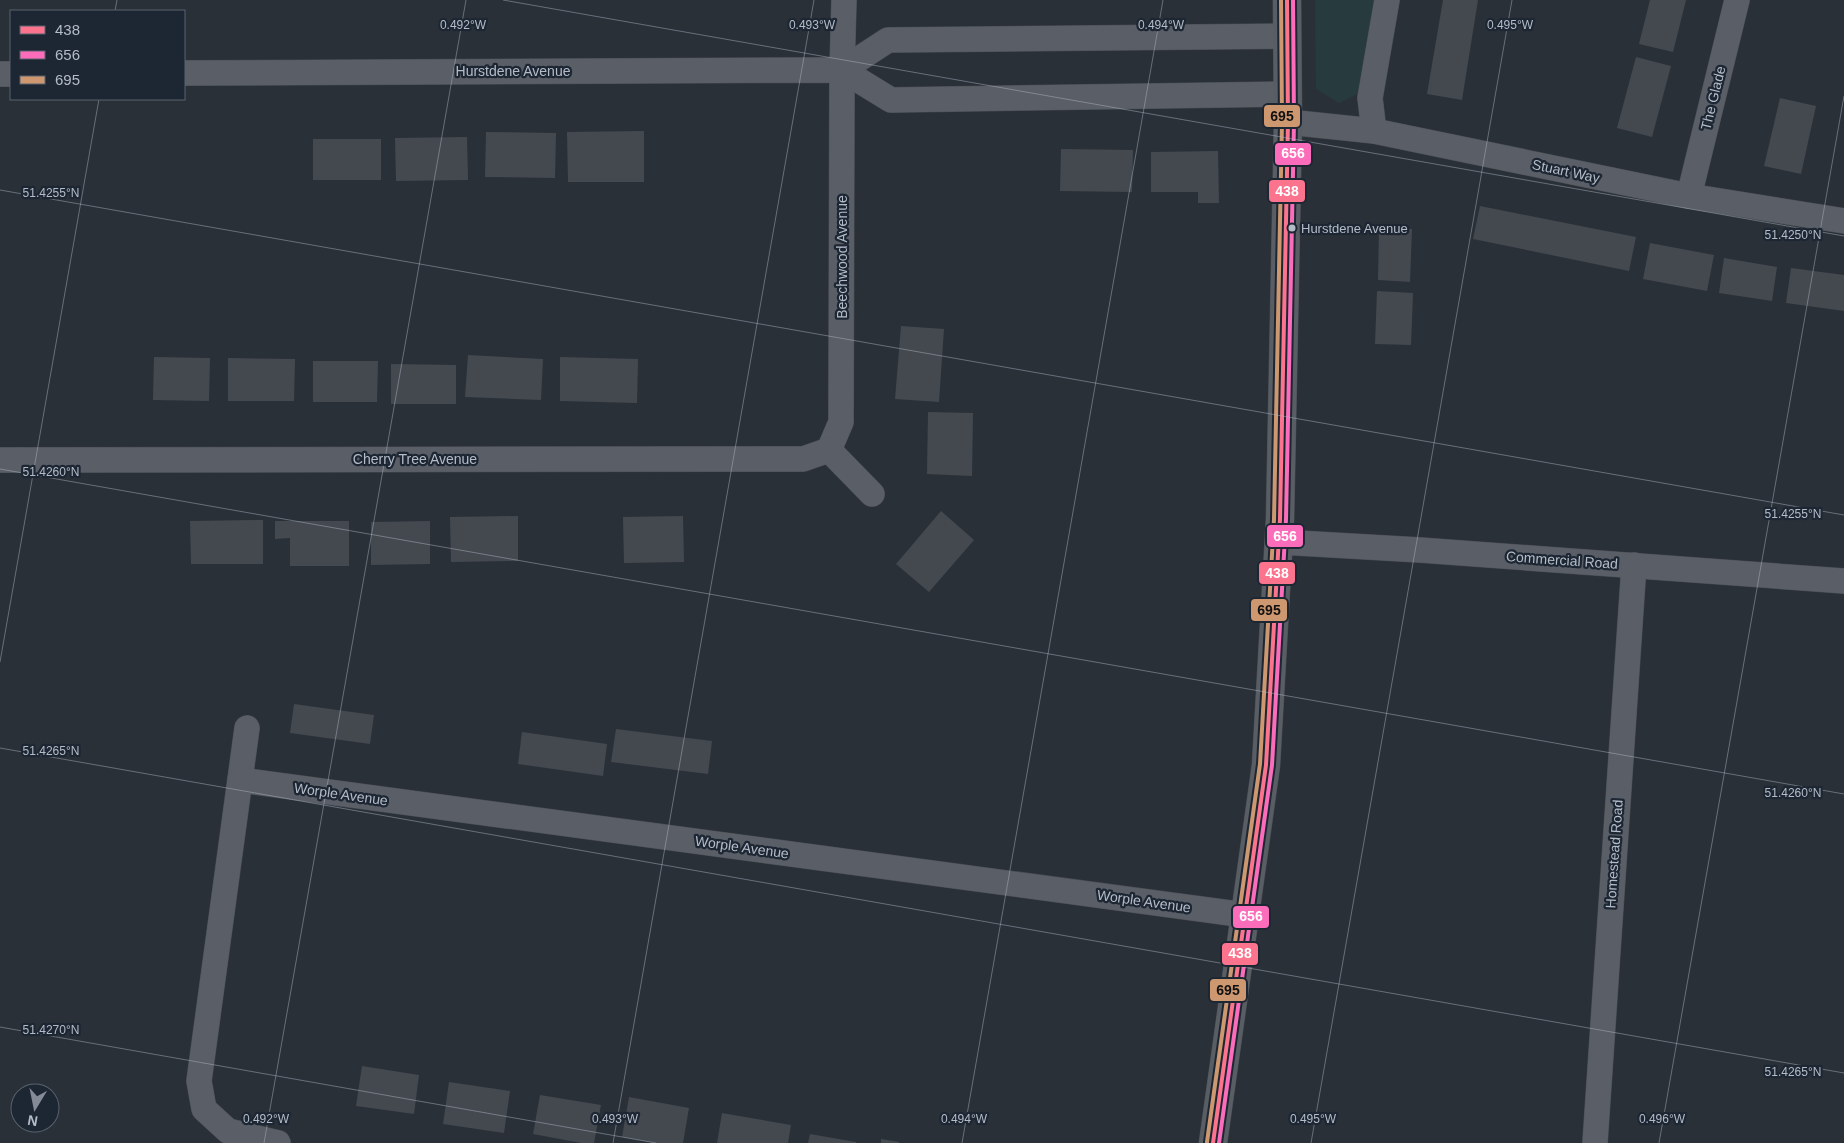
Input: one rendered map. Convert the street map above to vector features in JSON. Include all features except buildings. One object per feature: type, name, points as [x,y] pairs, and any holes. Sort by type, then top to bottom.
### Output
[{"type":"street","name":"Beechwood Avenue","points":[[828,450],[842,422],[842,70],[844,0]]},
{"type":"street","points":[[1213,1143],[1266,765],[1280,542],[1288,122],[1287,0]]},
{"type":"street","points":[[1374,131],[1370,98],[1387,0]]},
{"type":"street","name":"The Glade","points":[[1689,196],[1737,0]]},
{"type":"street","points":[[1287,94],[891,100],[842,70],[888,40],[1288,36]]},
{"type":"street","name":"Hurstdene Avenue","points":[[185,73],[842,70]]},
{"type":"street","name":"Stuart Way","points":[[1288,122],[1374,131],[1689,196],[1844,221]]},
{"type":"street","points":[[828,450],[872,494]]},
{"type":"street","name":"Cherry Tree Avenue","points":[[0,460],[803,459],[828,450]]},
{"type":"street","name":"Commercial Road","points":[[1280,542],[1844,581]]},
{"type":"street","name":"Homestead Road","points":[[1595,1143],[1634,566]]},
{"type":"street","points":[[247,728],[198,1081],[204,1108],[228,1131],[278,1143]]},
{"type":"street","name":"Worple Avenue","points":[[240,780],[1245,915]]},
{"type":"green space","points":[[1315,0],[1382,0],[1360,93],[1339,103],[1316,89]]},
{"type":"transit line","name":"695","points":[[1207,1142],[1260,764],[1274,519],[1282,122],[1281,0]]},
{"type":"transit line","name":"438","points":[[1213,1143],[1266,765],[1280,519],[1288,122],[1287,0]]},
{"type":"transit line","name":"656","points":[[1219,1143],[1272,765],[1286,519],[1294,122],[1293,0]]},
{"type":"place","name":"Hurstdene Avenue","points":[[1292,228]]}]
